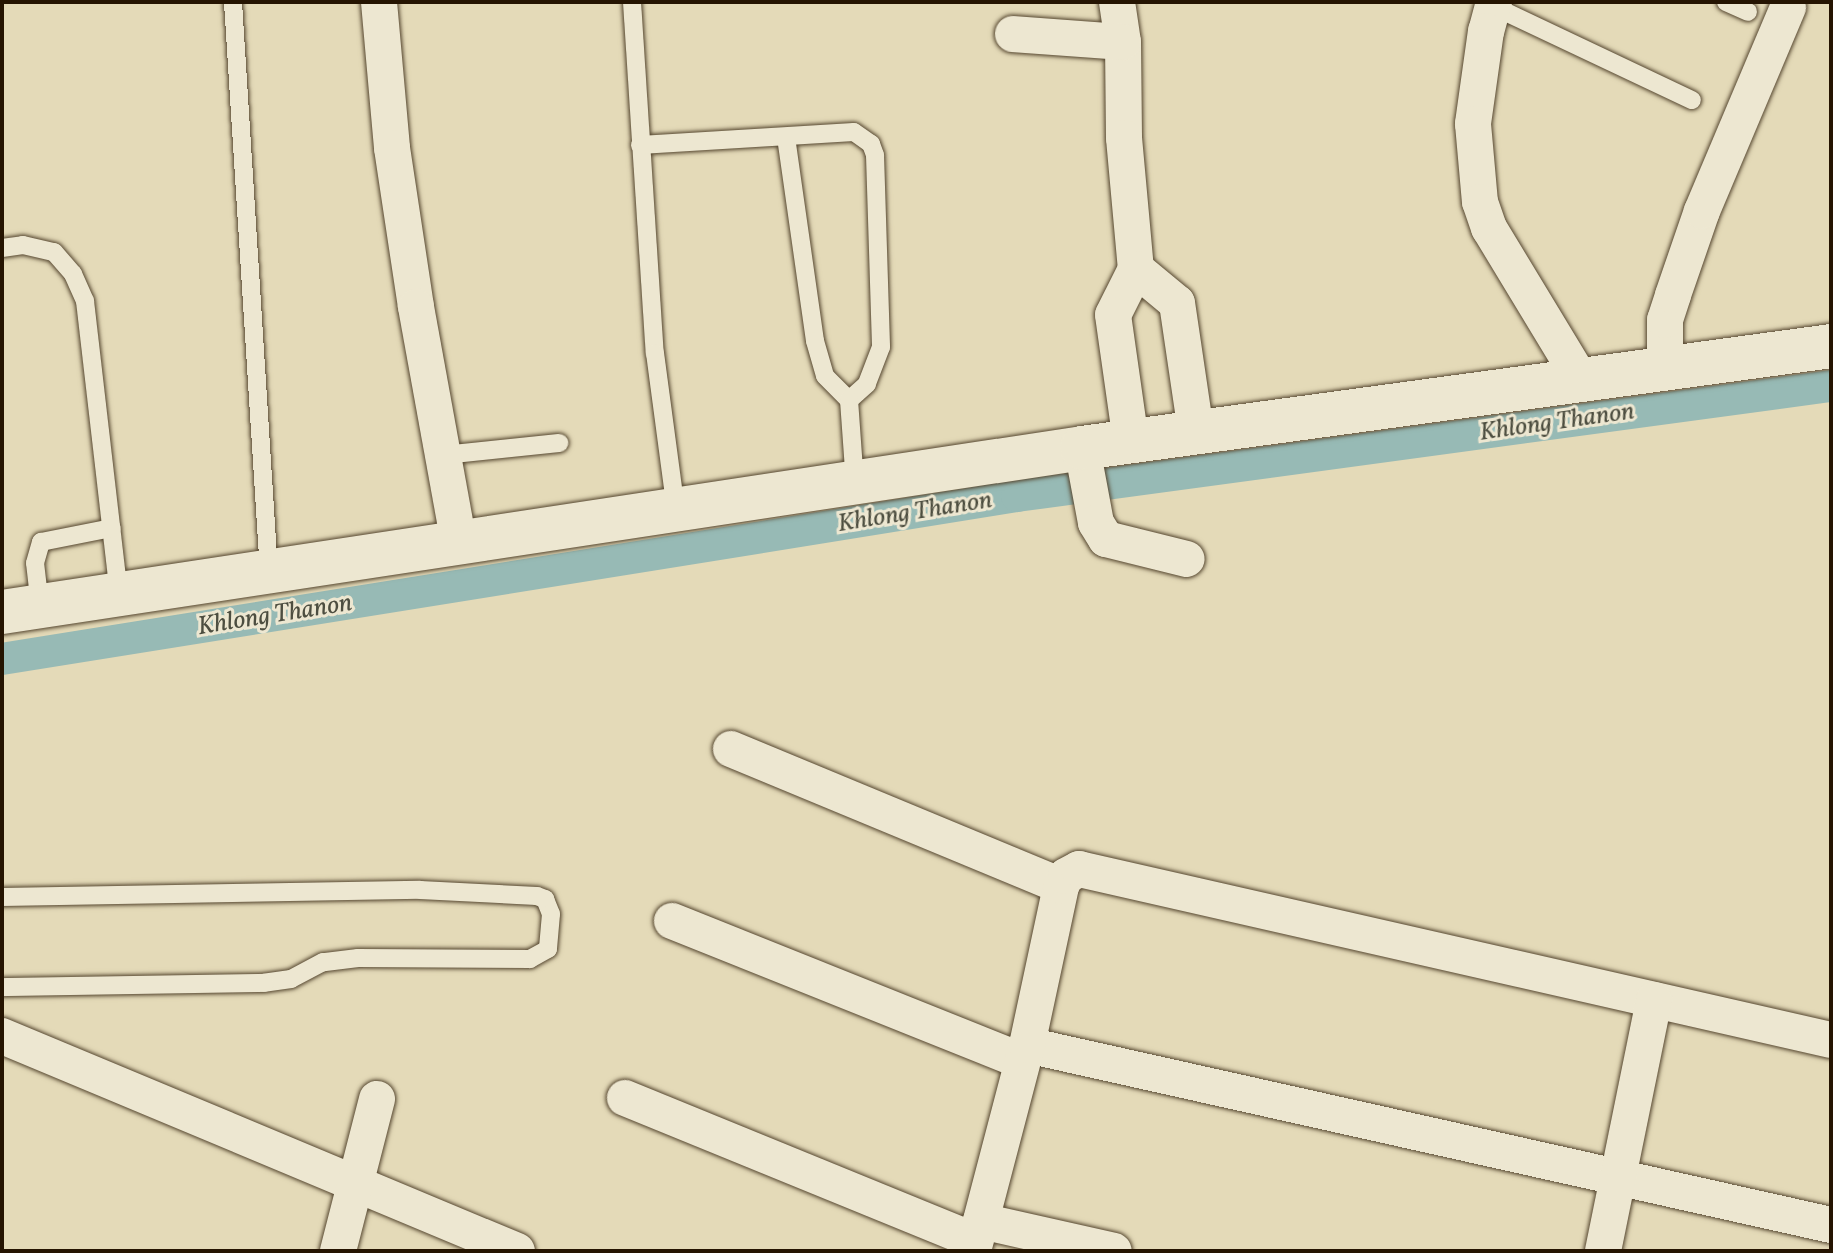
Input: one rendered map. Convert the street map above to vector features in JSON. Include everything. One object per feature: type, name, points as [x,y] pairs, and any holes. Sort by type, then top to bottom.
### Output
[{"type":"street","points":[[379,2],[392,148],[459,543]]},
{"type":"street","points":[[1117,2],[1123,42],[1124,138],[1136,269],[1113,315],[1131,442]]},
{"type":"street","points":[[1494,4],[1473,124],[1480,202],[1489,228],[1581,380]]},
{"type":"street","points":[[1665,368],[1665,320],[1677,281],[1702,211],[1788,7]]},
{"type":"street","points":[[1013,34],[1123,42]]},
{"type":"street","points":[[1136,269],[1177,303],[1196,432]]},
{"type":"street","points":[[21,609],[855,483],[1085,464],[1131,442],[1831,346]]},
{"type":"street","points":[[1085,464],[1096,523],[1106,539],[1187,559]]},
{"type":"street","points":[[731,749],[1061,886]]},
{"type":"street","points":[[976,1238],[1024,1053],[1061,886],[1072,871],[1091,869],[1831,1040]]},
{"type":"street","points":[[672,921],[1024,1053],[1620,1177],[1831,1225]]},
{"type":"street","points":[[1603,1251],[1654,1000]]},
{"type":"street","points":[[2,1036],[517,1251]]},
{"type":"street","points":[[625,1098],[976,1238],[1114,1251]]},
{"type":"street","points":[[338,1251],[377,1099]]},
{"type":"lane","points":[[233,2],[269,572]]},
{"type":"lane","points":[[632,2],[655,353],[676,510]]},
{"type":"lane","points":[[1726,2],[1748,12]]},
{"type":"lane","points":[[1494,4],[1692,100]]},
{"type":"lane","points":[[640,145],[854,132],[871,144],[875,155],[881,347],[867,384],[849,400]]},
{"type":"lane","points":[[786,137],[815,341],[825,376],[849,400],[855,483]]},
{"type":"lane","points":[[2,248],[23,245],[54,252],[73,274],[85,301],[119,594]]},
{"type":"lane","points":[[443,455],[559,443]]},
{"type":"lane","points":[[21,609],[41,542],[112,528]]},
{"type":"lane","points":[[2,897],[420,890],[537,896],[545,899],[551,914],[548,949],[530,959],[358,958],[323,962],[291,979],[264,983],[2,987]]},
{"type":"waterway","name":"Khlong Thanon","points":[[2,659],[1017,496],[1831,386]]}]
